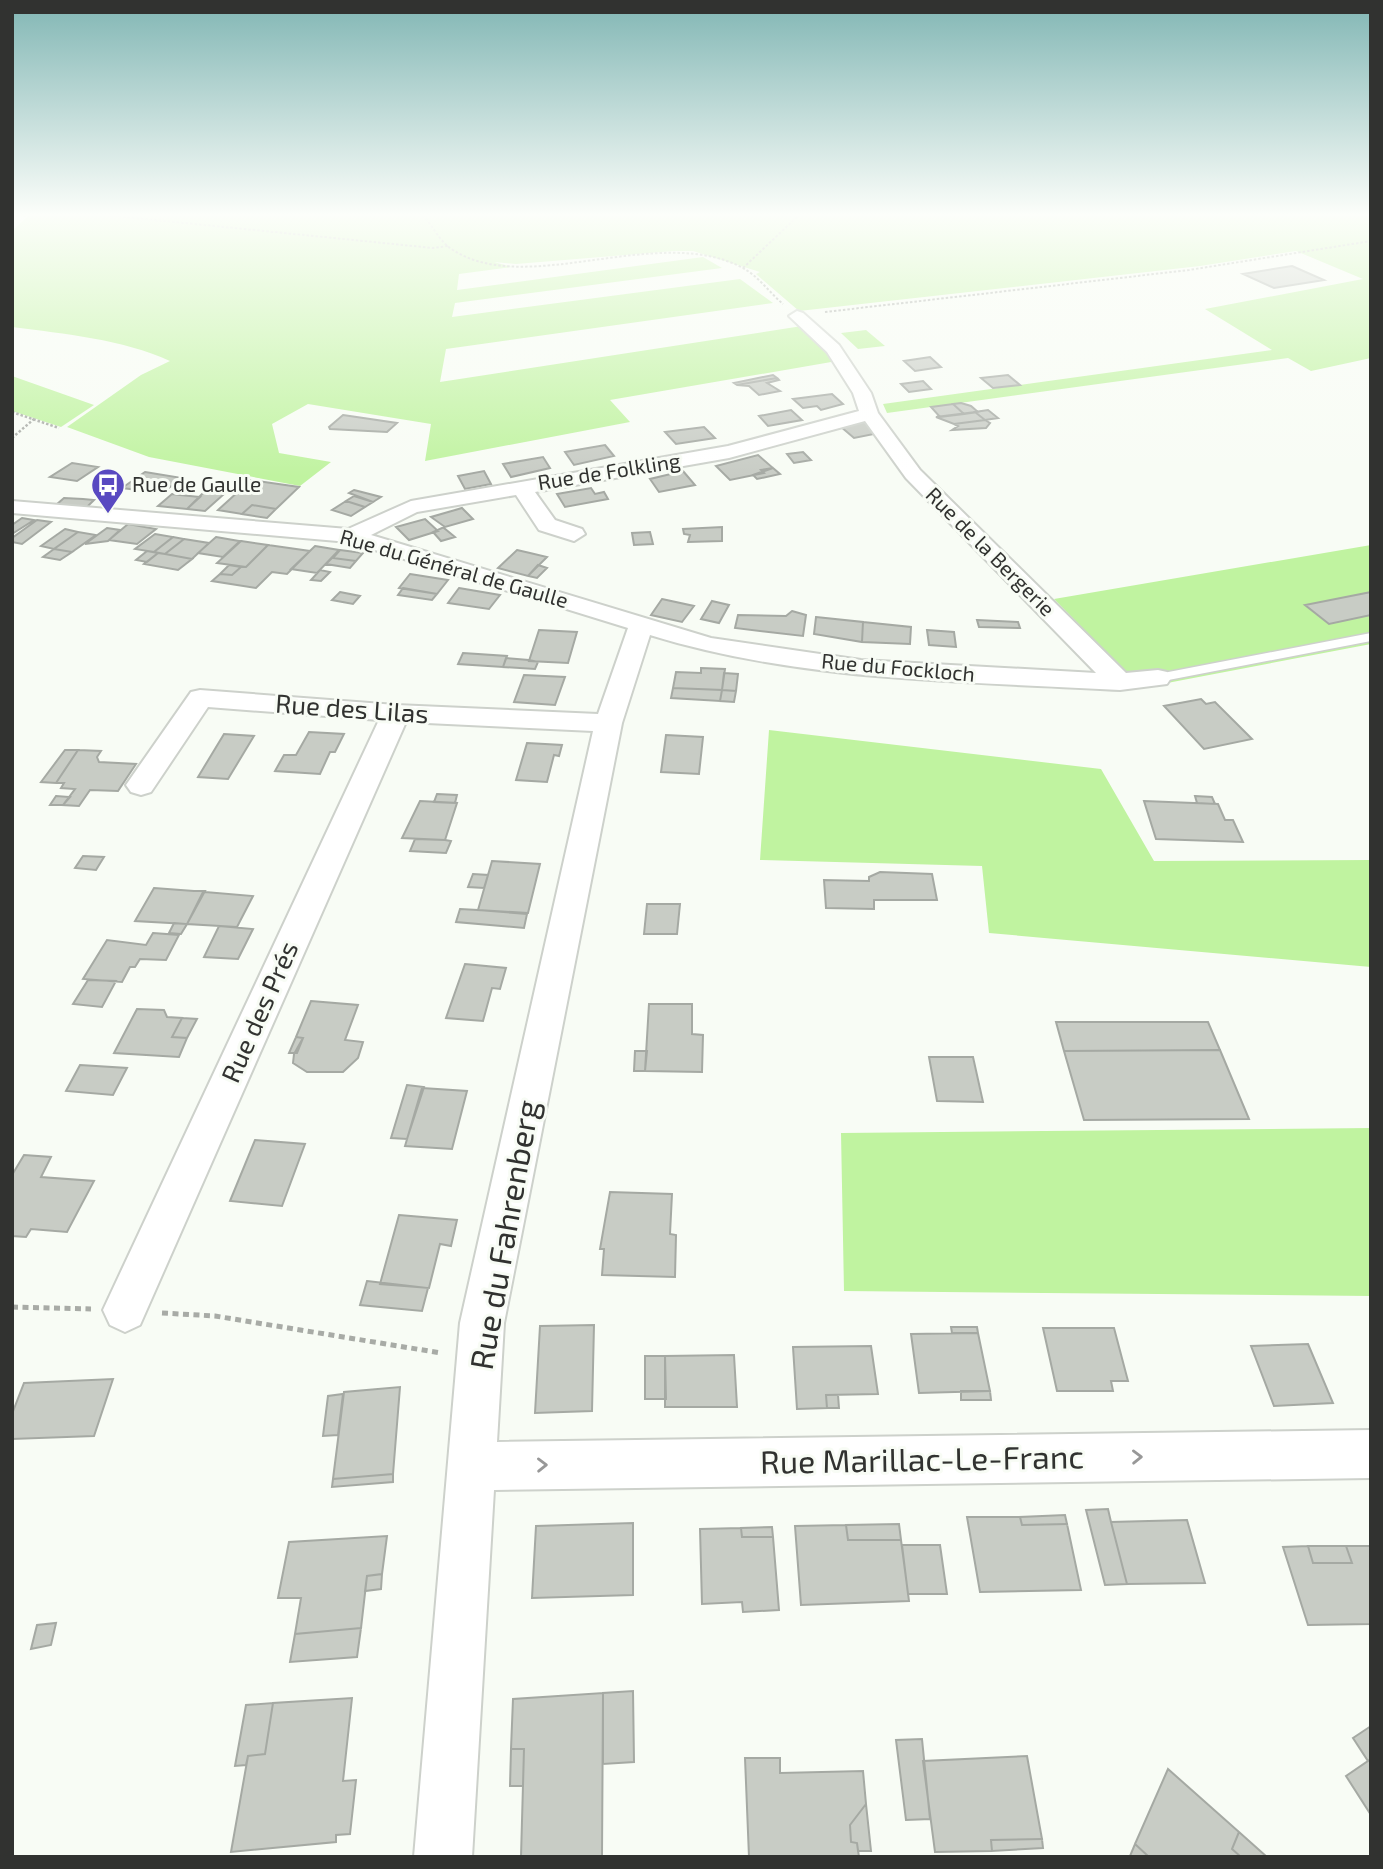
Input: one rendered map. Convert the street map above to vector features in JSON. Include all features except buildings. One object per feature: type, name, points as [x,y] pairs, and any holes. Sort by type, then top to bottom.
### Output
[{"type":"street","name":"Rue de la Bergerie","points":[[797,316],[834,349],[862,393],[869,414],[913,474],[1120,682]]},
{"type":"street","name":"Rue de Folkling","points":[[351,536],[411,507],[520,486],[729,452],[869,414]]},
{"type":"street","points":[[520,486],[547,525],[574,534]]},
{"type":"street","name":"Rue du Général de Gaulle","points":[[12,507],[351,536],[556,596],[641,626]]},
{"type":"street","name":"Rue du Fockloch","points":[[641,626],[709,645],[861,668],[1120,682],[1157,678]]},
{"type":"street","name":"Rue du Fahrenberg","points":[[443,1857],[482,1323],[608,723],[641,626]]},
{"type":"street","name":"Rue des Lilas","points":[[141,785],[200,698],[396,713],[608,723]]},
{"type":"street","name":"Rue des Prés","points":[[125,1310],[396,713]]},
{"type":"street","name":"Rue Marillac-Le-Franc","points":[[473,1466],[1371,1454]]},
{"type":"lane","points":[[1157,678],[1371,637]]},
{"type":"path","points":[[781,302],[797,316],[890,302]]},
{"type":"path","points":[[12,412],[59,428]]},
{"type":"path","points":[[12,438],[34,419]]},
{"type":"path","points":[[12,1307],[215,1316],[480,1359]]},
{"type":"green space","points":[[12,302],[461,302],[455,303],[452,317],[564,302],[772,302],[446,349],[440,382],[802,326],[837,361],[610,400],[630,422],[425,461],[431,424],[308,404],[272,424],[279,453],[331,462],[300,486],[149,457],[67,427],[141,375],[170,361],[113,342],[12,327]]},
{"type":"green space","points":[[789,302],[877,302],[799,311]]},
{"type":"green space","points":[[1241,302],[1371,302],[1371,358],[1311,371],[1288,358],[887,413],[883,404],[1272,350],[1205,309]]},
{"type":"green space","points":[[866,330],[885,346],[858,349],[841,333]]},
{"type":"green space","points":[[12,376],[94,405],[61,427],[12,411]]},
{"type":"green space","points":[[1371,545],[1371,644],[1141,688],[1054,599]]},
{"type":"green space","points":[[769,730],[1101,769],[1154,861],[1371,860],[1371,967],[989,933],[982,866],[760,860]]},
{"type":"green space","points":[[1371,1128],[1371,1296],[844,1291],[841,1133]]},
{"type":"place","name":"Rue de Gaulle","points":[[108,515]]}]
